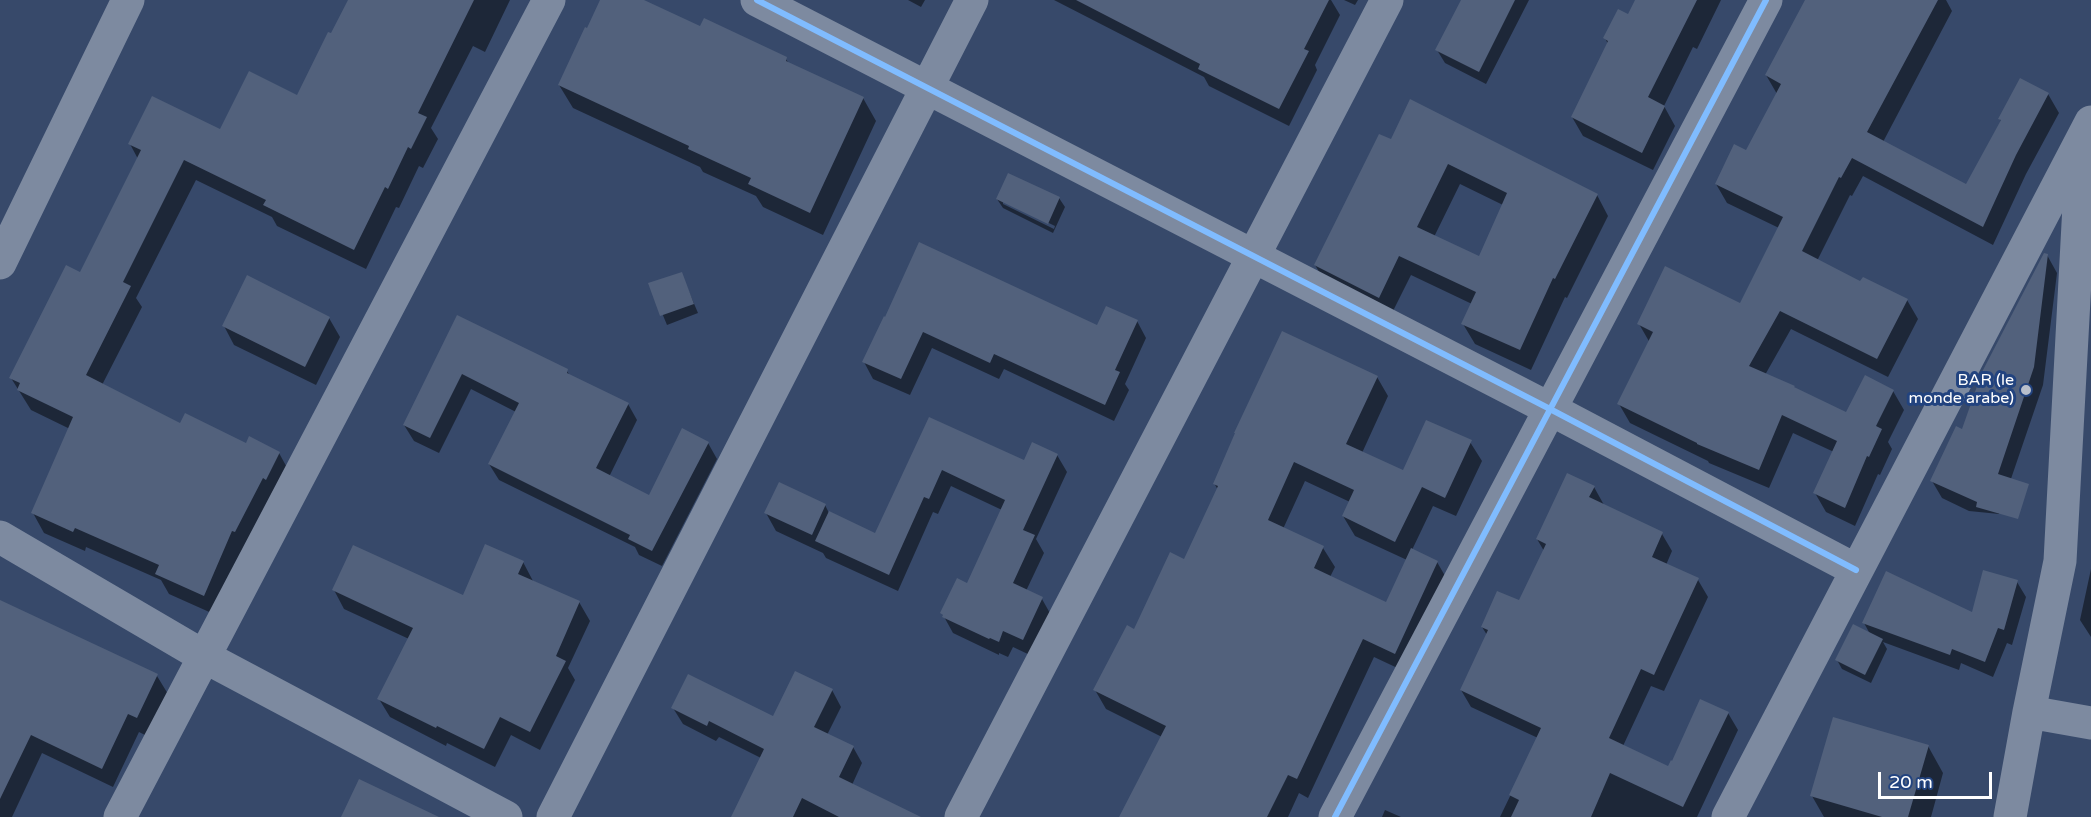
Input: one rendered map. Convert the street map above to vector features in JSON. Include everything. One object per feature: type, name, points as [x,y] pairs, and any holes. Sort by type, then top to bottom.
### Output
[{"type":"street","points":[[0,263],[128,0]]},
{"type":"street","points":[[120,817],[549,0]]},
{"type":"street","points":[[757,0],[1550,409],[1856,570]]},
{"type":"street","points":[[552,817],[972,0]]},
{"type":"street","points":[[961,817],[1387,0]]},
{"type":"street","points":[[1335,817],[1766,0]]},
{"type":"street","points":[[1728,817],[2087,130]]},
{"type":"street","points":[[2010,817],[2060,561],[2087,130]]},
{"type":"street","points":[[0,537],[205,657],[506,817]]},
{"type":"street","points":[[2029,712],[2091,723]]},
{"type":"building","points":[[348,0],[474,0],[418,113],[427,117],[411,149],[408,147],[388,189],[385,187],[354,250],[263,205],[266,200],[184,160],[123,282],[131,286],[86,375],[180,423],[185,413],[246,443],[249,436],[280,452],[266,480],[263,478],[235,532],[232,531],[204,596],[155,574],[159,565],[75,528],[73,532],[31,513],[73,417],[17,390],[20,383],[9,378],[66,265],[80,272],[141,150],[128,144],[152,96],[220,129],[249,71],[297,95],[328,32],[331,33]]},
{"type":"building","points":[[600,0],[644,0],[700,26],[704,18],[787,57],[786,61],[864,97],[810,213],[748,184],[751,178],[688,149],[689,146],[558,85]]},
{"type":"building","points":[[1076,0],[1329,0],[1304,49],[1309,51],[1279,109],[1198,69],[1200,64]]},
{"type":"building","points":[[1461,0],[1515,0],[1479,72],[1435,50]]},
{"type":"building","points":[[1635,0],[1697,0],[1648,97],[1665,106],[1642,153],[1571,117],[1608,41],[1603,38],[1618,9],[1628,14]]},
{"type":"building","points":[[1805,0],[1938,0],[1867,132],[1966,184],[2001,120],[1998,119],[2020,78],[2049,93],[2016,155],[1983,227],[1852,158],[1841,178],[1839,177],[1802,251],[1860,281],[1863,277],[1908,299],[1877,359],[1780,311],[1749,366],[1846,412],[1865,375],[1894,390],[1876,426],[1882,429],[1869,457],[1867,456],[1845,508],[1813,493],[1837,441],[1782,415],[1759,470],[1697,444],[1617,404],[1653,332],[1637,324],[1665,266],[1740,303],[1783,217],[1715,184],[1734,144],[1746,150],[1781,84],[1765,75]]},
{"type":"building","points":[[1410,99],[1598,194],[1555,279],[1553,278],[1520,350],[1461,324],[1476,292],[1399,256],[1379,298],[1314,265],[1379,134],[1391,139]],"holes":[[[1448,164],[1507,193],[1479,256],[1417,227]]]},
{"type":"building","points":[[1008,173],[1060,197],[1048,224],[996,199]]},
{"type":"building","points":[[919,242],[1097,325],[1106,306],[1138,320],[1115,370],[1120,372],[1105,405],[994,354],[990,363],[923,332],[901,379],[862,362]]},
{"type":"building","points":[[2044,253],[2048,254],[2034,367],[1998,474],[2029,484],[2018,519],[1976,507],[1977,502],[1930,481],[1956,426],[1962,429],[1982,372]]},
{"type":"building","points":[[682,272],[694,304],[660,316],[648,283]]},
{"type":"building","points":[[247,275],[330,317],[305,367],[222,326]]},
{"type":"building","points":[[457,315],[568,369],[567,373],[629,403],[596,468],[649,495],[682,428],[709,442],[652,551],[628,539],[630,535],[488,464],[519,403],[462,374],[430,438],[403,425]]},
{"type":"building","points":[[1282,331],[1378,376],[1346,444],[1403,470],[1426,420],[1472,440],[1445,498],[1422,487],[1395,542],[1342,516],[1354,490],[1294,462],[1268,520],[1324,546],[1314,568],[1386,602],[1411,548],[1438,561],[1395,654],[1363,639],[1297,779],[1288,775],[1267,817],[1119,817],[1166,726],[1093,690],[1127,625],[1134,629],[1170,552],[1184,559],[1218,486],[1213,484],[1234,433]]},
{"type":"building","points":[[929,417],[1024,460],[1032,442],[1058,454],[1023,530],[1035,535],[1013,583],[1043,597],[1023,640],[1003,631],[999,642],[989,639],[942,617],[940,613],[957,578],[967,583],[1005,500],[942,470],[929,499],[924,497],[889,575],[815,541],[829,511],[875,533]]},
{"type":"building","points":[[1567,473],[1595,486],[1589,497],[1663,532],[1652,557],[1699,578],[1654,675],[1641,669],[1609,738],[1668,766],[1700,699],[1729,712],[1683,807],[1610,773],[1591,817],[1511,817],[1519,800],[1509,795],[1541,728],[1460,690],[1488,630],[1481,627],[1497,591],[1519,600],[1546,544],[1536,539]]},
{"type":"building","points":[[779,482],[826,504],[812,535],[764,513]]},
{"type":"building","points":[[485,544],[524,561],[518,574],[580,601],[556,656],[566,661],[530,732],[500,717],[484,749],[377,699],[413,628],[332,590],[353,545],[463,595]]},
{"type":"building","points":[[1983,570],[2018,580],[2004,630],[1998,628],[1985,662],[1952,649],[1950,655],[1862,623],[1886,571],[1972,612]]},
{"type":"building","points":[[0,600],[158,674],[137,718],[128,714],[102,769],[31,735],[0,799]]},
{"type":"building","points":[[1853,624],[1883,639],[1865,675],[1835,660]]},
{"type":"building","points":[[795,671],[833,689],[814,727],[854,746],[839,777],[921,817],[839,817],[802,798],[793,817],[731,817],[764,749],[709,721],[707,726],[671,708],[688,674],[773,716]]},
{"type":"building","points":[[1833,717],[1929,745],[1908,817],[1882,817],[1810,796]]},
{"type":"building","points":[[359,779],[439,817],[341,817]]},
{"type":"cycle path","points":[[757,0],[1550,409],[1856,570]]},
{"type":"cycle path","points":[[1335,817],[1766,0]]},
{"type":"place","name":"BAR (le monde arabe)","points":[[2026,390]]}]
